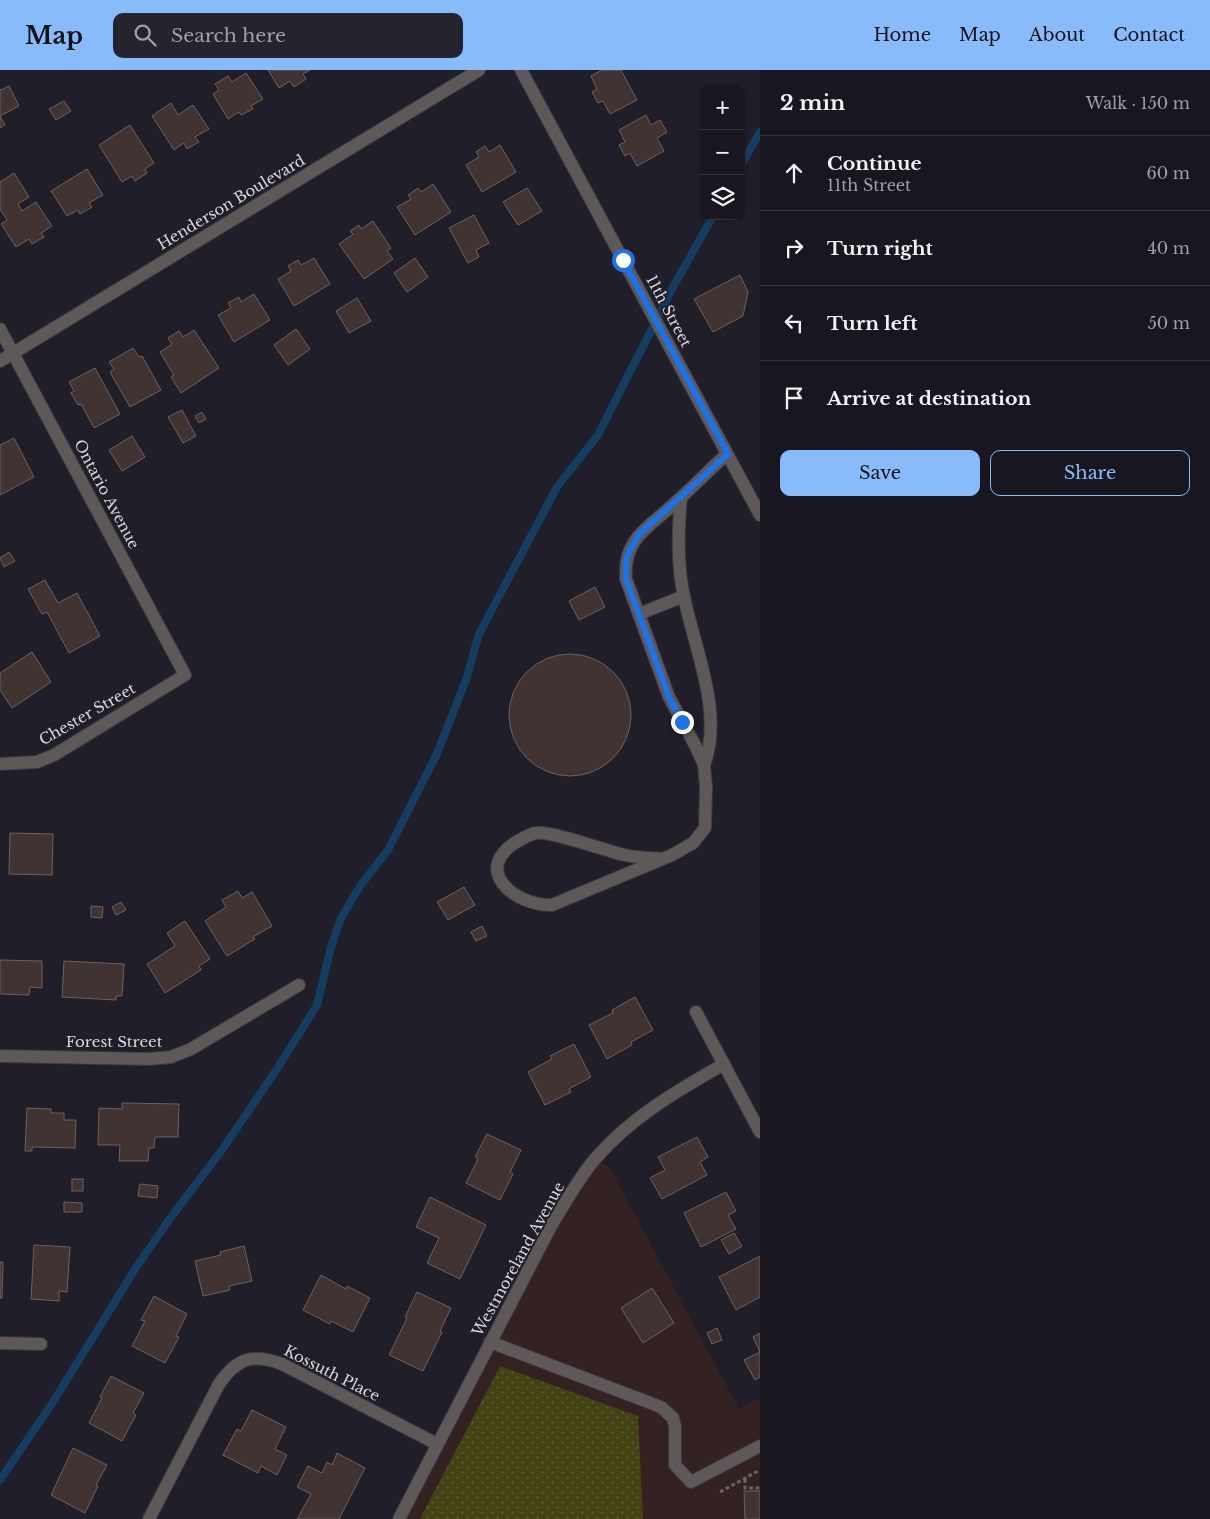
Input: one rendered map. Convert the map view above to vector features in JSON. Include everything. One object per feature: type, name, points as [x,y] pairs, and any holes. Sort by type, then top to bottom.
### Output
[{"type":"street","name":"Henderson Boulevard","points":[[0,361],[479,70]]},
{"type":"street","name":"11th Street","points":[[521,70],[760,514]]},
{"type":"street","name":"Ontario Avenue","points":[[0,329],[186,675]]},
{"type":"street","points":[[663,859],[627,856],[541,832],[523,838],[506,850],[499,859],[498,868],[503,884],[511,893],[535,904],[552,905],[663,859],[683,850],[694,843],[704,828],[706,787],[704,766],[669,697],[626,579],[626,567],[627,556],[639,534],[728,454]]},
{"type":"street","points":[[681,498],[678,554],[684,596],[705,679],[711,724],[710,750],[704,766]]},
{"type":"street","points":[[639,614],[684,596]]},
{"type":"street","name":"Chester Street","points":[[0,764],[37,762],[54,755],[186,675]]},
{"type":"street","name":"Forest Street","points":[[0,1056],[149,1059],[171,1057],[191,1049],[299,985]]},
{"type":"street","points":[[696,1012],[760,1132]]},
{"type":"street","name":"Westmoreland Avenue","points":[[399,1519],[551,1226],[572,1191],[595,1159],[650,1108],[724,1064]]},
{"type":"street","points":[[490,1342],[661,1406],[673,1418],[675,1426],[675,1465],[691,1482],[760,1446]]},
{"type":"street","points":[[0,1343],[40,1344]]},
{"type":"street","name":"Kossuth Place","points":[[149,1519],[219,1384],[230,1368],[246,1360],[264,1357],[282,1364],[437,1444]]},
{"type":"path","points":[[720,1492],[760,1470]]},
{"type":"path","points":[[745,1479],[745,1488],[760,1488]]},
{"type":"shaded area","points":[[595,1159],[609,1166],[739,1409],[760,1398],[760,1519],[399,1519],[490,1342]]},
{"type":"shaded area","points":[[500,1366],[638,1416],[643,1519],[420,1519]]},
{"type":"building","points":[[268,70],[310,70],[303,74],[306,79],[294,87],[290,81],[279,88]]},
{"type":"building","points":[[602,70],[621,70],[637,100],[610,114],[603,101],[598,103],[592,92],[597,89],[591,76]]},
{"type":"building","points":[[246,73],[263,99],[251,106],[253,109],[241,115],[239,112],[228,119],[213,94],[219,90],[215,84],[228,76],[232,82]]},
{"type":"building","points":[[9,86],[19,106],[0,116],[0,89]]},
{"type":"building","points":[[64,101],[71,111],[56,120],[49,109]]},
{"type":"building","points":[[171,103],[178,115],[193,105],[209,129],[195,137],[199,142],[187,149],[184,143],[174,150],[152,116]]},
{"type":"building","points":[[646,115],[651,125],[660,120],[667,132],[657,138],[664,151],[637,166],[630,153],[625,156],[619,145],[625,142],[619,130]]},
{"type":"building","points":[[0,116],[5,125],[0,128]]},
{"type":"building","points":[[130,125],[154,163],[145,169],[147,173],[135,181],[132,176],[122,182],[99,145]]},
{"type":"building","points":[[500,145],[516,172],[482,192],[466,165],[479,157],[476,152],[485,146],[489,152]]},
{"type":"building","points":[[87,169],[103,195],[89,203],[92,207],[80,214],[78,210],[67,216],[51,191]]},
{"type":"building","points":[[14,173],[29,197],[18,204],[22,211],[36,202],[52,226],[41,233],[44,237],[32,244],[29,239],[16,247],[1,224],[7,220],[0,209],[0,182]]},
{"type":"building","points":[[433,184],[451,212],[415,235],[397,207],[411,199],[408,195],[418,188],[421,192]]},
{"type":"building","points":[[527,188],[542,211],[518,225],[503,202]]},
{"type":"building","points":[[474,215],[489,243],[476,250],[479,257],[468,263],[449,228]]},
{"type":"building","points":[[373,221],[391,248],[387,251],[393,259],[364,279],[339,244],[353,234],[350,231],[359,225],[361,229]]},
{"type":"building","points":[[314,258],[330,284],[294,306],[278,279],[291,271],[288,266],[298,260],[301,265]]},
{"type":"building","points":[[415,258],[428,277],[407,292],[394,273]]},
{"type":"building","points":[[740,275],[748,292],[743,316],[713,332],[694,299]]},
{"type":"building","points":[[254,294],[270,320],[234,342],[218,315],[231,308],[228,303],[239,297],[241,302]]},
{"type":"building","points":[[357,298],[371,321],[349,333],[336,311]]},
{"type":"building","points":[[296,329],[310,349],[288,365],[274,345]]},
{"type":"building","points":[[194,330],[219,368],[181,393],[171,377],[174,375],[160,352],[172,344],[168,338],[179,331],[183,337]]},
{"type":"building","points":[[133,348],[139,357],[142,356],[161,390],[130,407],[110,372],[114,369],[109,362]]},
{"type":"building","points":[[95,368],[120,414],[94,428],[81,404],[78,405],[71,393],[74,391],[69,382]]},
{"type":"building","points":[[182,410],[196,436],[183,443],[168,417]]},
{"type":"building","points":[[202,412],[206,419],[199,423],[195,416]]},
{"type":"building","points":[[132,436],[145,457],[122,471],[109,450]]},
{"type":"building","points":[[14,438],[34,477],[0,495],[0,445]]},
{"type":"building","points":[[9,552],[15,561],[4,567],[0,558]]},
{"type":"building","points":[[45,580],[58,603],[77,593],[100,636],[69,653],[47,612],[42,614],[28,589]]},
{"type":"building","points":[[595,587],[605,607],[579,620],[569,601]]},
{"type":"building","points":[[32,652],[51,682],[12,708],[0,690],[0,673]]},
{"type":"building","points":[[570,654],[593,658],[613,672],[627,692],[631,715],[627,738],[613,758],[593,772],[570,776],[547,772],[527,758],[513,738],[509,715],[513,692],[527,672],[547,658]]},
{"type":"building","points":[[10,833],[53,834],[52,875],[9,874]]},
{"type":"building","points":[[464,887],[475,905],[448,920],[437,902]]},
{"type":"building","points":[[238,891],[242,898],[252,892],[272,926],[227,956],[205,921],[226,907],[222,900]]},
{"type":"building","points":[[121,902],[126,910],[116,915],[112,907]]},
{"type":"building","points":[[91,906],[103,907],[102,918],[91,917]]},
{"type":"building","points":[[185,921],[210,959],[199,966],[201,970],[165,993],[147,964],[175,946],[167,933]]},
{"type":"building","points":[[482,926],[487,936],[476,941],[471,932]]},
{"type":"building","points":[[0,960],[42,961],[42,988],[30,987],[29,995],[0,994]]},
{"type":"building","points":[[64,961],[124,964],[122,996],[116,996],[116,1000],[62,997]]},
{"type":"building","points":[[635,997],[653,1030],[631,1042],[632,1045],[607,1059],[589,1025],[613,1013],[612,1010]]},
{"type":"building","points":[[574,1044],[591,1077],[569,1089],[571,1092],[545,1105],[528,1072],[552,1059],[550,1056]]},
{"type":"building","points":[[122,1103],[179,1104],[178,1137],[155,1137],[154,1148],[149,1148],[148,1161],[119,1161],[120,1145],[98,1145],[99,1108],[122,1109]]},
{"type":"building","points":[[27,1108],[51,1109],[51,1113],[64,1113],[64,1120],[76,1120],[75,1148],[32,1147],[32,1151],[25,1151]]},
{"type":"building","points":[[487,1134],[521,1150],[510,1172],[513,1174],[500,1200],[466,1183],[478,1159],[475,1157]]},
{"type":"building","points":[[697,1137],[708,1157],[700,1162],[707,1175],[662,1199],[650,1178],[665,1170],[658,1157]]},
{"type":"building","points":[[72,1179],[83,1179],[83,1191],[72,1191]]},
{"type":"building","points":[[140,1184],[158,1186],[157,1198],[138,1196]]},
{"type":"building","points":[[726,1192],[736,1211],[728,1215],[736,1229],[701,1247],[684,1213]]},
{"type":"building","points":[[430,1197],[486,1225],[460,1279],[427,1263],[439,1238],[416,1227]]},
{"type":"building","points":[[64,1202],[82,1203],[82,1212],[64,1212]]},
{"type":"building","points":[[734,1233],[742,1246],[729,1254],[721,1240]]},
{"type":"building","points":[[34,1245],[70,1247],[67,1292],[59,1291],[59,1301],[31,1299]]},
{"type":"building","points":[[244,1246],[252,1281],[229,1286],[230,1290],[203,1296],[195,1261],[221,1255],[220,1252]]},
{"type":"building","points":[[760,1256],[760,1297],[736,1310],[719,1277]]},
{"type":"building","points":[[0,1262],[3,1262],[2,1298],[0,1298]]},
{"type":"building","points":[[321,1275],[346,1289],[347,1286],[370,1298],[353,1332],[331,1321],[330,1324],[303,1310]]},
{"type":"building","points":[[652,1288],[674,1323],[643,1343],[621,1308]]},
{"type":"building","points":[[417,1292],[451,1308],[440,1331],[442,1332],[423,1371],[389,1355]]},
{"type":"building","points":[[154,1296],[187,1314],[176,1336],[179,1337],[165,1363],[132,1346],[145,1321],[141,1320]]},
{"type":"building","points":[[717,1328],[722,1340],[712,1344],[707,1333]]},
{"type":"building","points":[[760,1333],[760,1352],[753,1337]]},
{"type":"building","points":[[760,1352],[760,1377],[755,1380],[744,1360]]},
{"type":"building","points":[[111,1376],[144,1393],[133,1413],[136,1415],[122,1441],[89,1423]]},
{"type":"building","points":[[252,1410],[286,1427],[275,1449],[287,1455],[277,1475],[261,1466],[258,1473],[223,1455],[237,1429],[241,1431]]},
{"type":"building","points":[[73,1448],[107,1465],[96,1485],[98,1486],[85,1513],[51,1495]]},
{"type":"building","points":[[337,1453],[365,1468],[339,1519],[297,1519],[311,1494],[297,1487],[308,1466],[322,1473],[327,1462],[332,1465]]},
{"type":"building","points":[[744,1491],[760,1491],[760,1519],[745,1519]]},
{"type":"waterway","points":[[745,158],[760,132]]},
{"type":"waterway","points":[[0,1480],[53,1402],[137,1266],[222,1150],[277,1069],[317,1005],[331,947],[341,918],[360,886],[388,850],[436,756],[466,680],[479,634],[557,487],[598,435],[673,287],[711,220]]},
{"type":"route","points":[[623,260],[728,454],[698,480],[666,512],[639,534],[627,556],[626,579],[669,697],[682,722]]}]
